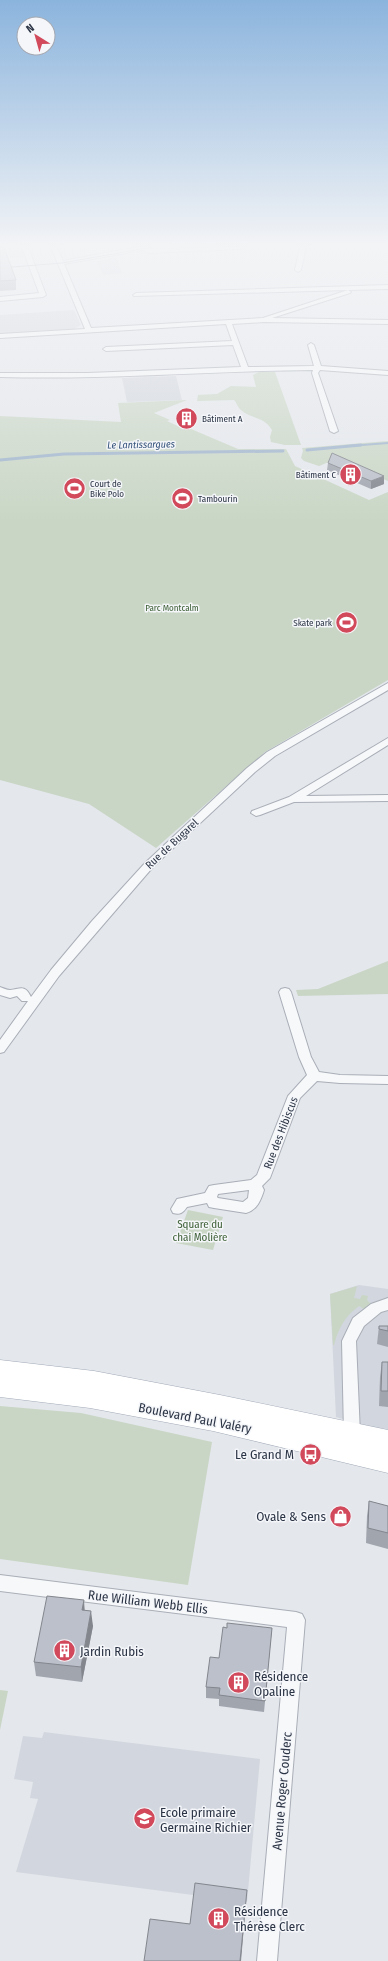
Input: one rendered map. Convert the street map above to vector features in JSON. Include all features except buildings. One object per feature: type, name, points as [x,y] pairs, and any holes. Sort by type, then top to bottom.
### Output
[{"type":"main road","name":"Boulevard Paul Valéry","points":[[0,1370],[94,1381],[220,1405],[388,1441]]},
{"type":"main road","name":"Boulevard Paul Valéry","points":[[0,1386],[90,1398],[213,1420],[388,1462]]},
{"type":"street","points":[[234,339],[242,368]]},
{"type":"street","points":[[106,349],[236,343]]},
{"type":"street","points":[[311,344],[318,366],[315,368],[315,372],[334,431]]},
{"type":"street","points":[[0,374],[49,375],[235,370],[242,368],[315,368],[388,373]]},
{"type":"street","points":[[0,371],[49,375]]},
{"type":"street","name":"Rue de Bugarel","points":[[0,1049],[30,999],[56,973],[120,896],[150,865],[251,770],[287,744],[388,686]]},
{"type":"street","points":[[256,814],[293,799],[388,741]]},
{"type":"street","points":[[293,799],[388,798]]},
{"type":"street","points":[[5,992],[20,1000],[30,999]]},
{"type":"street","points":[[284,992],[305,1057],[314,1076],[340,1079],[388,1080]]},
{"type":"street","name":"Rue des Hibiscus","points":[[210,1197],[214,1203],[246,1208],[254,1200],[257,1190],[254,1186],[263,1178],[294,1096],[314,1076]]},
{"type":"street","points":[[178,1209],[182,1203],[210,1197],[214,1190],[247,1185],[254,1186]]},
{"type":"street","points":[[352,1434],[349,1341],[353,1329],[358,1322],[376,1308],[388,1304]]},
{"type":"street","name":"Rue William Webb Ellis","points":[[0,1584],[296,1620]]},
{"type":"street","name":"Avenue Roger Couderc","points":[[267,1961],[296,1620]]},
{"type":"shaded area","points":[[176,376],[182,400],[127,402],[122,378]]},
{"type":"shaded area","points":[[359,1285],[388,1289],[388,1429],[370,1427],[336,1417],[330,1294]]},
{"type":"shaded area","name":"Ecole primaire Germaine Richier","points":[[44,1732],[260,1759],[247,1902],[16,1872],[38,1799],[30,1798],[33,1782],[14,1779],[23,1736],[42,1738]]},
{"type":"green space","points":[[259,372],[275,372],[301,445],[285,445],[271,442],[270,437],[272,430],[269,425],[245,413],[240,409],[234,400],[197,401],[198,395],[217,394],[231,386],[256,387],[253,375]]},
{"type":"green space","name":"Parc Montcalm","points":[[187,400],[154,413],[170,420],[167,421],[180,427],[184,426],[238,449],[286,449],[295,466],[369,500],[388,492],[388,680],[265,752],[156,848],[89,804],[0,780],[0,416],[121,422],[118,403]]},
{"type":"green space","points":[[388,441],[388,481],[336,459],[319,466],[304,461],[301,458],[303,451],[302,448]]},
{"type":"green space","points":[[388,961],[388,994],[298,996],[296,990],[318,989]]},
{"type":"green space","name":"Square du chai Molière","points":[[188,1210],[223,1217],[213,1250],[176,1243]]},
{"type":"green space","points":[[357,1286],[354,1298],[360,1299],[362,1295],[368,1296],[367,1300],[371,1304],[364,1309],[359,1306],[350,1314],[340,1328],[333,1345],[330,1294]]},
{"type":"green space","points":[[0,1406],[81,1413],[212,1442],[188,1585],[0,1559]]},
{"type":"green space","points":[[0,1690],[8,1691],[0,1730]]},
{"type":"waterway","name":"Le Lantissargues","points":[[356,445],[388,443]]},
{"type":"waterway","name":"Le Lantissargues","points":[[307,450],[356,445]]},
{"type":"waterway","name":"Le Lantissargues","points":[[349,446],[356,445]]},
{"type":"waterway","name":"Le Lantissargues","points":[[356,445],[361,445]]},
{"type":"waterway","name":"Le Lantissargues","points":[[0,460],[64,454],[283,451]]},
{"type":"place","name":"Bâtiment A","points":[[187,419]]},
{"type":"place","name":"Bâtiment C","points":[[351,475]]},
{"type":"place","name":"Court de Bike Polo","points":[[74,489]]},
{"type":"place","name":"Tambourin","points":[[182,499]]},
{"type":"place","name":"Skate park","points":[[347,623]]},
{"type":"place","name":"Le Grand M","points":[[310,1454]]},
{"type":"place","name":"Ovale & Sens","points":[[341,1516]]},
{"type":"place","name":"Jardin Rubis","points":[[64,1651]]},
{"type":"place","name":"Résidence Opaline","points":[[238,1683]]},
{"type":"place","name":"Ecole primaire Germaine Richier","points":[[144,1819]]},
{"type":"place","name":"Résidence Thérèse Clerc","points":[[219,1918]]}]
